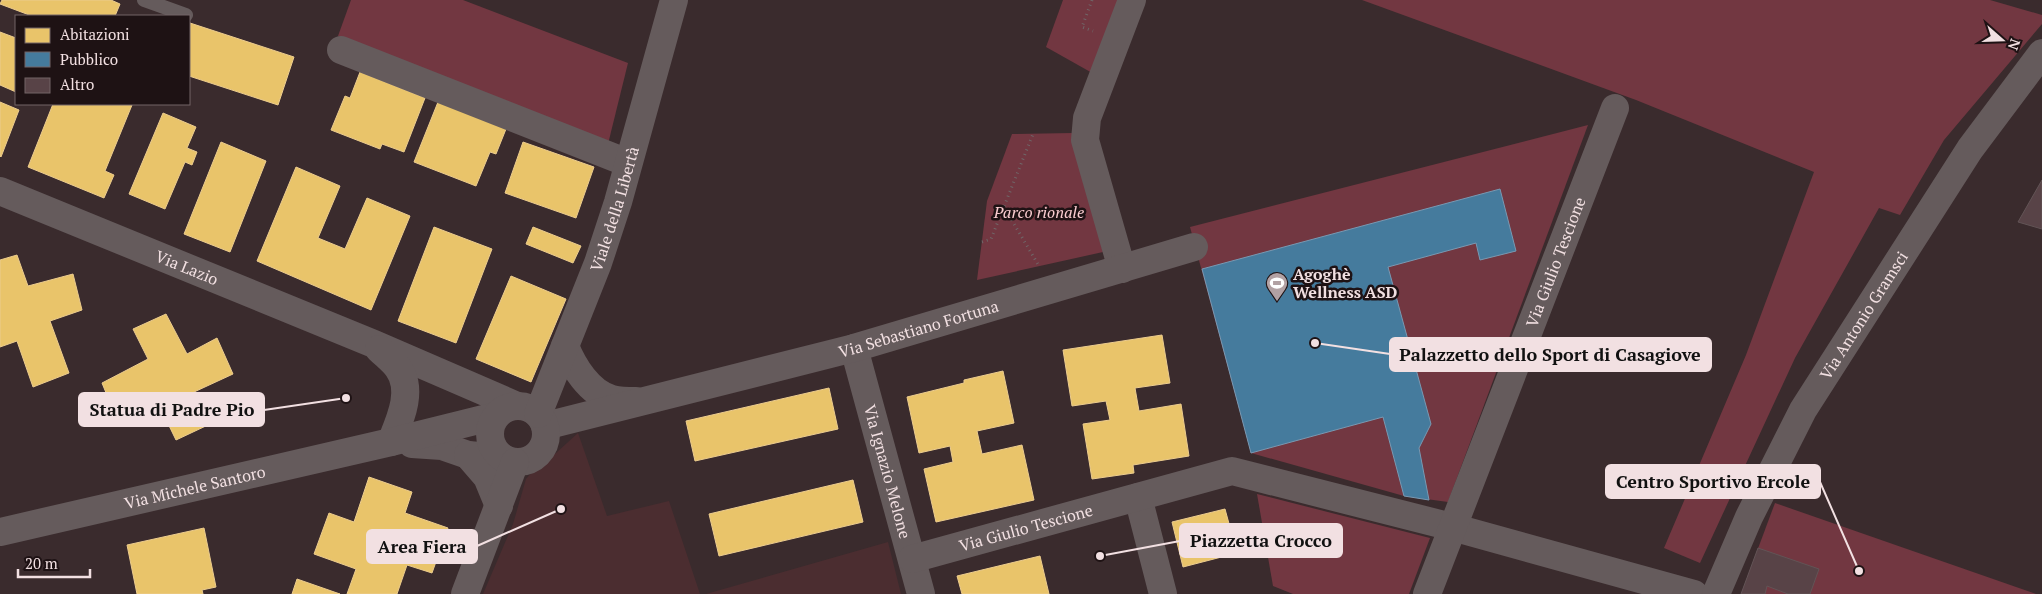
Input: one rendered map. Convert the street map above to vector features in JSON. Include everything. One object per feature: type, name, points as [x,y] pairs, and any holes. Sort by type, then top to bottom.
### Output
[{"type":"street","name":"Viale della Libertà","points":[[523,415],[546,435],[539,452],[524,462],[509,460],[495,452],[489,434],[523,415],[565,346],[598,263],[674,0]]},
{"type":"street","points":[[1122,269],[1085,140],[1087,118],[1132,0]]},
{"type":"street","points":[[341,50],[628,163]]},
{"type":"street","name":"Via Antonio Gramsci","points":[[1716,594],[1749,517],[1803,410],[1970,149],[2042,53]]},
{"type":"street","name":"Via Giulio Tescione","points":[[1427,594],[1615,108]]},
{"type":"street","name":"Via Lazio","points":[[0,191],[374,344],[523,415]]},
{"type":"street","name":"Via Sebastiano Fortuna","points":[[523,415],[640,402],[854,348],[1194,247]]},
{"type":"street","name":"Via Lazio","points":[[374,344],[399,369],[406,392],[402,416],[391,442]]},
{"type":"street","name":"Via Sebastiano Fortuna","points":[[565,346],[572,363],[595,389],[610,399],[640,402]]},
{"type":"street","name":"Via Ignazio Melone","points":[[854,348],[921,594]]},
{"type":"street","name":"Via Michele Santoro","points":[[0,532],[391,442],[523,415]]},
{"type":"street","name":"Via Michele Santoro","points":[[391,442],[442,446],[468,455],[509,460]]},
{"type":"street","points":[[468,455],[487,477],[499,506]]},
{"type":"street","points":[[465,594],[499,506],[509,460]]},
{"type":"street","name":"Via Giulio Tescione","points":[[912,559],[1232,471],[1452,527],[1694,594]]},
{"type":"street","points":[[1138,497],[1163,594]]},
{"type":"lane","points":[[144,0],[186,15]]},
{"type":"path","points":[[982,242],[990,239],[1033,134]]},
{"type":"path","points":[[1004,207],[1053,289]]},
{"type":"shaded area","points":[[578,433],[607,516],[669,501],[700,594],[483,594],[513,524],[526,479],[541,462],[556,453]]},
{"type":"shaded area","points":[[888,542],[901,594],[706,594]]},
{"type":"green space","points":[[351,0],[463,0],[628,63],[608,144],[338,36]]},
{"type":"green space","points":[[1063,0],[1123,0],[1094,74],[1046,47]]},
{"type":"green space","points":[[1362,0],[1990,0],[2042,15],[2042,24],[1944,140],[1900,215],[1879,208],[1795,358],[1700,563],[1664,548],[1746,355],[1814,172],[1636,100]]},
{"type":"green space","points":[[1588,125],[1448,502],[1404,496],[1251,453],[1190,227]]},
{"type":"green space","name":"Parco rionale","points":[[1073,133],[1103,252],[977,280],[987,201],[1012,134]]},
{"type":"green space","points":[[1257,494],[1430,538],[1409,594],[1293,594],[1273,586]]},
{"type":"green space","points":[[1775,503],[2036,594],[1741,594]]},
{"type":"building: Abitazioni","points":[[2,0],[111,0],[120,4],[115,15],[29,15],[0,4]]},
{"type":"building: Abitazioni","points":[[190,23],[294,57],[278,105],[190,76]]},
{"type":"building: Abitazioni","points":[[0,32],[15,38],[15,92],[0,85]]},
{"type":"building: Abitazioni","points":[[360,72],[425,98],[404,152],[382,144],[380,149],[331,130],[345,96],[350,98]]},
{"type":"building: Abitazioni","points":[[0,102],[19,110],[1,157],[0,156]]},
{"type":"building: Abitazioni","points":[[438,102],[506,129],[496,154],[490,152],[476,186],[414,162]]},
{"type":"building: Abitazioni","points":[[53,105],[132,105],[105,171],[114,175],[104,198],[28,167]]},
{"type":"building: Abitazioni","points":[[163,113],[196,127],[187,148],[197,152],[192,165],[185,162],[165,209],[129,194]]},
{"type":"building: Abitazioni","points":[[221,142],[266,161],[230,252],[184,234]]},
{"type":"building: Abitazioni","points":[[523,142],[594,167],[576,218],[505,193]]},
{"type":"building: Abitazioni","points":[[296,167],[340,186],[318,238],[345,249],[367,198],[410,216],[371,310],[257,261]]},
{"type":"building: Abitazioni","points":[[434,227],[492,249],[456,343],[398,321]]},
{"type":"building: Abitazioni","points":[[533,227],[581,246],[573,263],[526,244]]},
{"type":"building: Abitazioni","points":[[17,255],[28,286],[73,274],[82,310],[50,321],[69,373],[33,387],[17,341],[0,347],[0,260]]},
{"type":"building: Abitazioni","points":[[511,276],[566,299],[531,382],[476,359]]},
{"type":"building: Abitazioni","points":[[166,314],[187,354],[217,338],[233,374],[194,392],[210,424],[176,440],[158,403],[118,422],[102,383],[148,359],[133,329]]},
{"type":"building: Abitazioni","points":[[1162,335],[1170,383],[1135,388],[1139,411],[1181,404],[1189,456],[1133,465],[1134,473],[1092,479],[1083,424],[1110,420],[1106,401],[1072,406],[1063,350]]},
{"type":"building: Abitazioni","points":[[1003,371],[1014,423],[977,431],[982,454],[1022,445],[1034,500],[936,522],[924,469],[953,462],[950,446],[919,453],[907,397],[964,383],[964,380]]},
{"type":"building: Abitazioni","points":[[829,388],[838,429],[695,461],[686,421]]},
{"type":"building: Abitazioni","points":[[369,477],[412,492],[405,513],[448,528],[432,573],[407,565],[397,594],[347,594],[356,569],[314,554],[329,513],[354,522]]},
{"type":"building: Abitazioni","points":[[853,480],[863,522],[719,556],[709,514]]},
{"type":"building: Abitazioni","points":[[1225,509],[1237,553],[1183,567],[1172,522]]},
{"type":"building: Abitazioni","points":[[204,528],[216,587],[202,590],[203,594],[137,594],[127,545]]},
{"type":"building: Abitazioni","points":[[1040,556],[1049,594],[962,594],[957,576]]},
{"type":"building: Abitazioni","points":[[297,579],[340,594],[292,594]]},
{"type":"building: Pubblico","points":[[1500,189],[1516,251],[1480,260],[1476,243],[1388,267],[1431,424],[1419,448],[1429,500],[1404,496],[1383,417],[1251,453],[1202,269]]},
{"type":"building: Altro","points":[[2042,180],[2042,229],[2018,222]]},
{"type":"building: Altro","points":[[1758,548],[1819,569],[1810,594],[1788,594],[1767,586],[1765,594],[1741,594]]},
{"type":"place","name":"Agoghè Wellness ASD","points":[[1277,302]]},
{"type":"place","name":"Palazzetto dello Sport di Casagiove","points":[[1315,343]]},
{"type":"place","name":"Statua di Padre Pio","points":[[346,398]]},
{"type":"place","name":"Area Fiera","points":[[561,509]]},
{"type":"place","name":"Piazzetta Crocco","points":[[1100,556]]},
{"type":"place","name":"Centro Sportivo Ercole","points":[[1859,571]]}]
